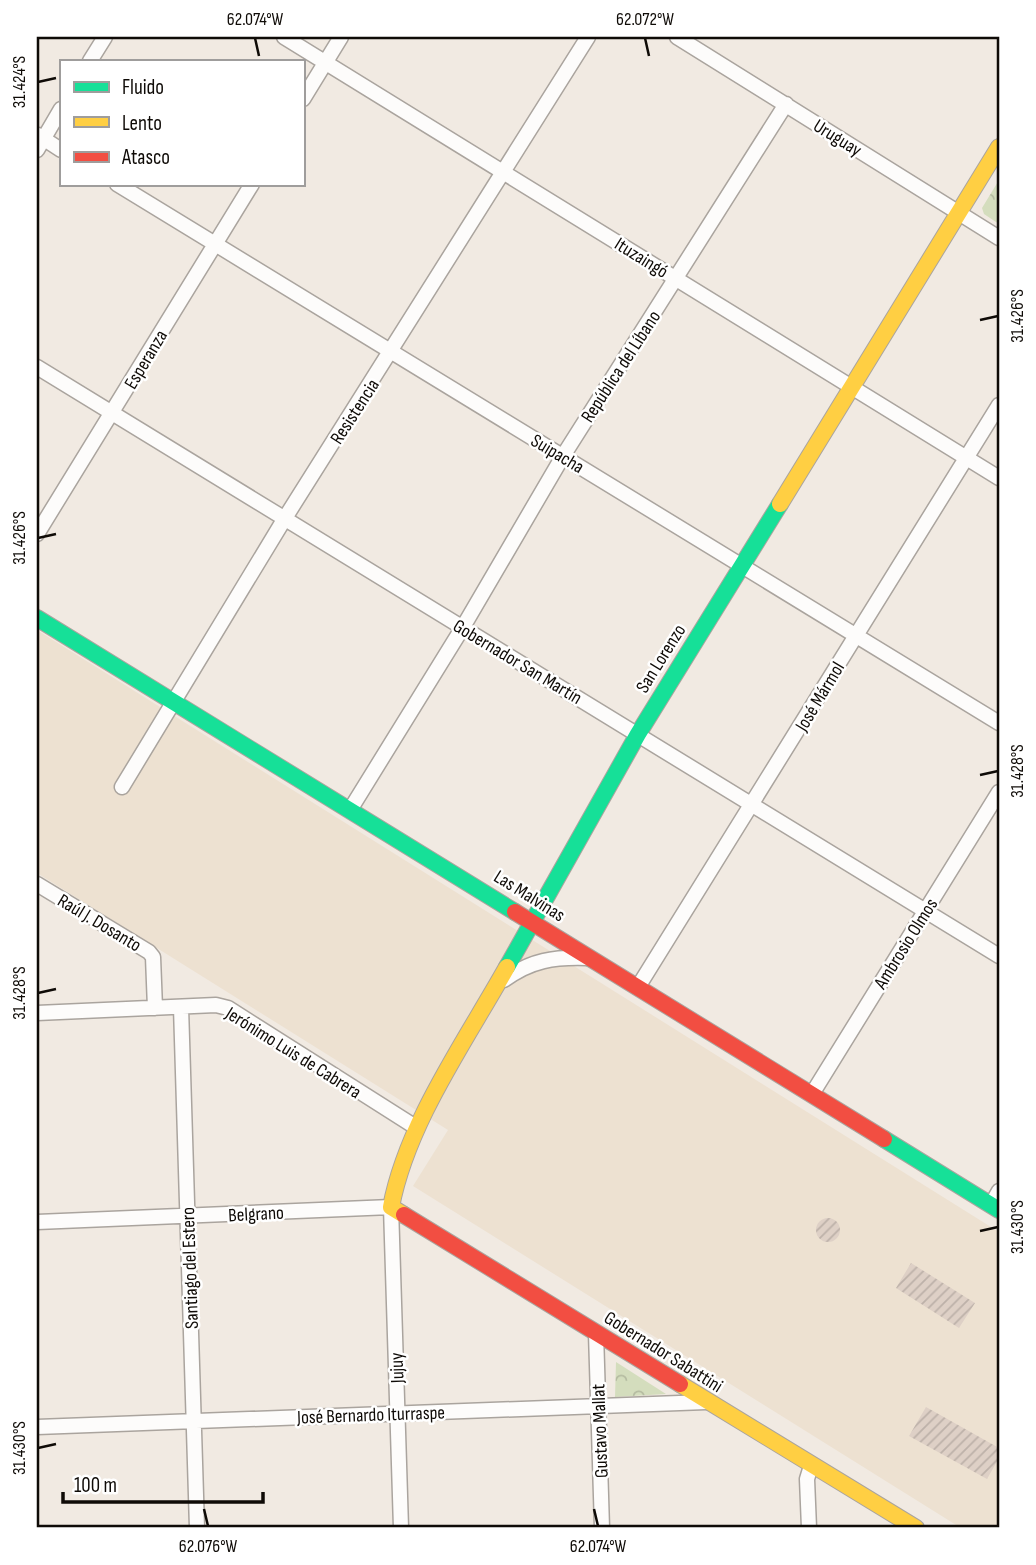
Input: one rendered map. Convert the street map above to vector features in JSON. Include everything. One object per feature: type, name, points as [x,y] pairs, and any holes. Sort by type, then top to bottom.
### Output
[{"type":"main road","name":"San Lorenzo","points":[[391,1207],[397,1176],[417,1128],[638,734],[999,147]]},
{"type":"main road","name":"Las Malvinas","points":[[37,618],[812,1094],[997,1202]]},
{"type":"main road","name":"Gobernador Sabattini","points":[[391,1207],[916,1528]]},
{"type":"street","points":[[91,60],[105,37]]},
{"type":"street","name":"Ituzaingó","points":[[284,37],[999,478]]},
{"type":"street","points":[[304,97],[341,37]]},
{"type":"street","name":"Resistencia","points":[[122,787],[285,518],[588,37]]},
{"type":"street","name":"Uruguay","points":[[677,37],[698,42],[786,104],[999,238]]},
{"type":"street","name":"República del Líbano","points":[[350,810],[463,627],[563,456],[786,104]]},
{"type":"street","points":[[60,110],[39,141],[60,150]]},
{"type":"street","name":"Suipacha","points":[[120,186],[999,723]]},
{"type":"street","name":"Esperanza","points":[[37,534],[251,186]]},
{"type":"street","name":"Gobernador San Martín","points":[[37,367],[999,956]]},
{"type":"street","name":"José Mármol","points":[[638,987],[999,405]]},
{"type":"street","name":"Ambrosio Olmos","points":[[812,1094],[999,792]]},
{"type":"street","name":"Raúl J. Dosanto","points":[[37,884],[149,952],[153,957],[155,1008]]},
{"type":"street","points":[[498,985],[533,962],[549,958],[592,958]]},
{"type":"street","name":"Jerónimo Luis de Cabrera","points":[[37,1013],[216,1005],[228,1008],[417,1128]]},
{"type":"street","name":"Santiago del Estero","points":[[181,1007],[197,1528]]},
{"type":"street","name":"Belgrano","points":[[37,1222],[391,1207]]},
{"type":"street","name":"Jujuy","points":[[391,1207],[401,1528]]},
{"type":"street","name":"Gustavo Mallat","points":[[596,1333],[602,1528]]},
{"type":"street","name":"José Bernardo Iturraspe","points":[[37,1427],[706,1402]]},
{"type":"street","points":[[809,1528],[807,1479],[811,1466]]},
{"type":"shaded area","points":[[37,630],[999,1232],[999,1528],[961,1528],[413,1186],[448,1130],[37,873]]},
{"type":"green space","points":[[999,180],[999,224],[984,214],[982,208]]},
{"type":"green space","points":[[616,1362],[666,1394],[615,1397]]},
{"type":"building","points":[[828,1218],[837,1221],[840,1230],[837,1239],[828,1242],[819,1239],[816,1230],[819,1221]]},
{"type":"building","points":[[911,1263],[975,1303],[959,1328],[896,1288]]},
{"type":"building","points":[[926,1407],[999,1448],[999,1458],[987,1479],[909,1436]]},
{"type":"traffic: fast","points":[[507,967],[638,734],[780,504]]},
{"type":"traffic: fast","points":[[37,618],[515,912]]},
{"type":"traffic: fast","points":[[884,1139],[999,1210]]},
{"type":"traffic: slow","points":[[780,504],[999,147]]},
{"type":"traffic: slow","points":[[404,1215],[391,1207],[410,1145],[439,1084],[507,967]]},
{"type":"traffic: slow","points":[[680,1384],[916,1528]]},
{"type":"traffic: jam","points":[[515,912],[884,1139]]},
{"type":"traffic: jam","points":[[404,1215],[680,1384]]}]
